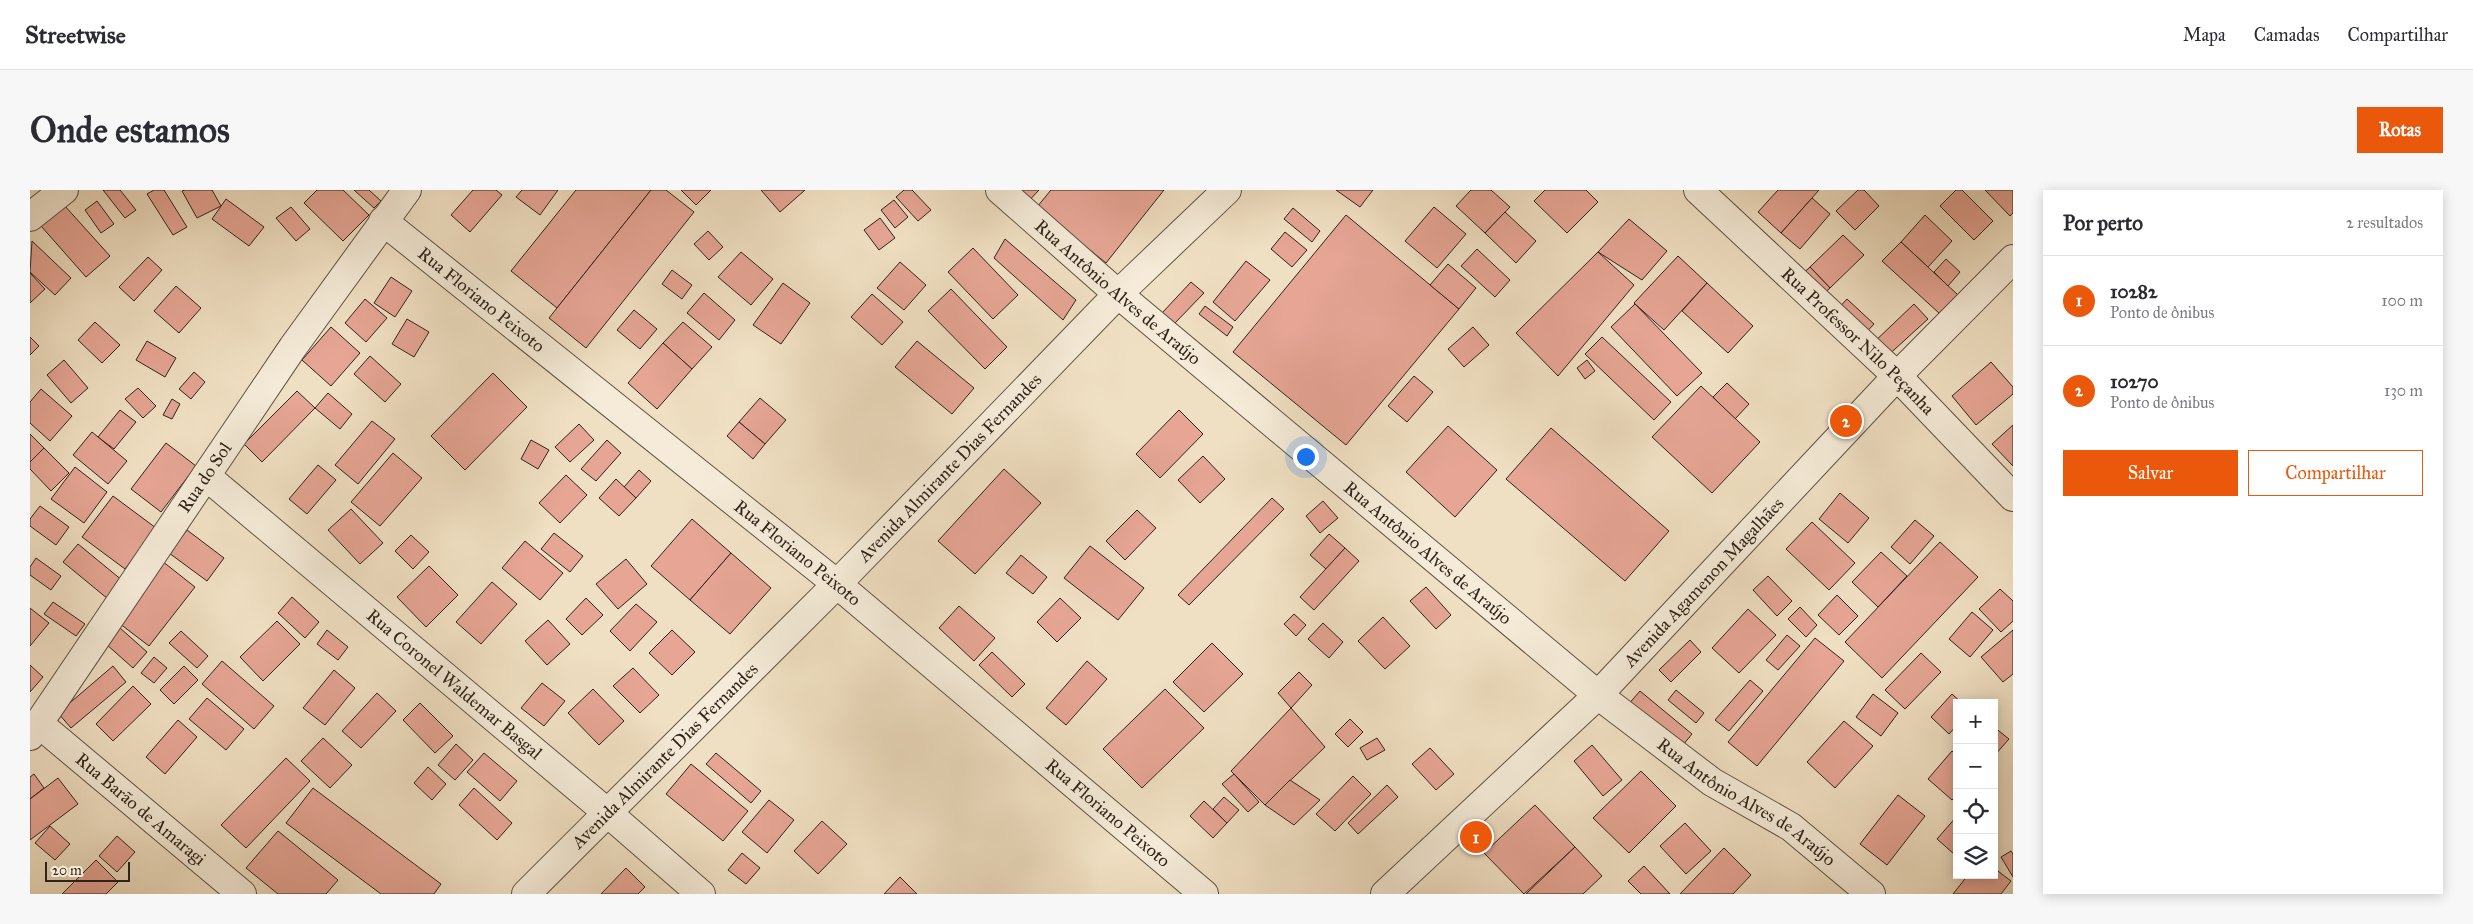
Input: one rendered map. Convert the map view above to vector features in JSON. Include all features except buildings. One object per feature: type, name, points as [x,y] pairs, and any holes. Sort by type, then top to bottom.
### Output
[{"type":"street","points":[[30,217],[64,190]]},
{"type":"street","name":"Rua do Sol","points":[[34,729],[293,347],[407,190]]},
{"type":"street","name":"Rua Antônio Alves de Araújo","points":[[1000,190],[1118,294],[1598,695],[1712,782],[1791,827],[1872,894]]},
{"type":"street","name":"Avenida Almirante Dias Fernandes","points":[[526,894],[837,584],[1118,294],[1227,190]]},
{"type":"street","name":"Rua Professor Nilo Peçanha","points":[[1698,190],[1897,376],[2013,497]]},
{"type":"street","name":"Rua Floriano Peixoto","points":[[383,221],[837,584],[1204,894]]},
{"type":"street","name":"Avenida Agamenon Magalhães","points":[[1385,894],[1598,695],[1897,376],[2013,259]]},
{"type":"street","name":"Rua Coronel Waldemar Basgal","points":[[206,476],[608,814],[700,894]]},
{"type":"street","name":"Rua Barão de Amaragi","points":[[34,729],[242,894]]},
{"type":"place","name":"10270","points":[[1846,421]]},
{"type":"place","name":"10282","points":[[1476,837]]}]
